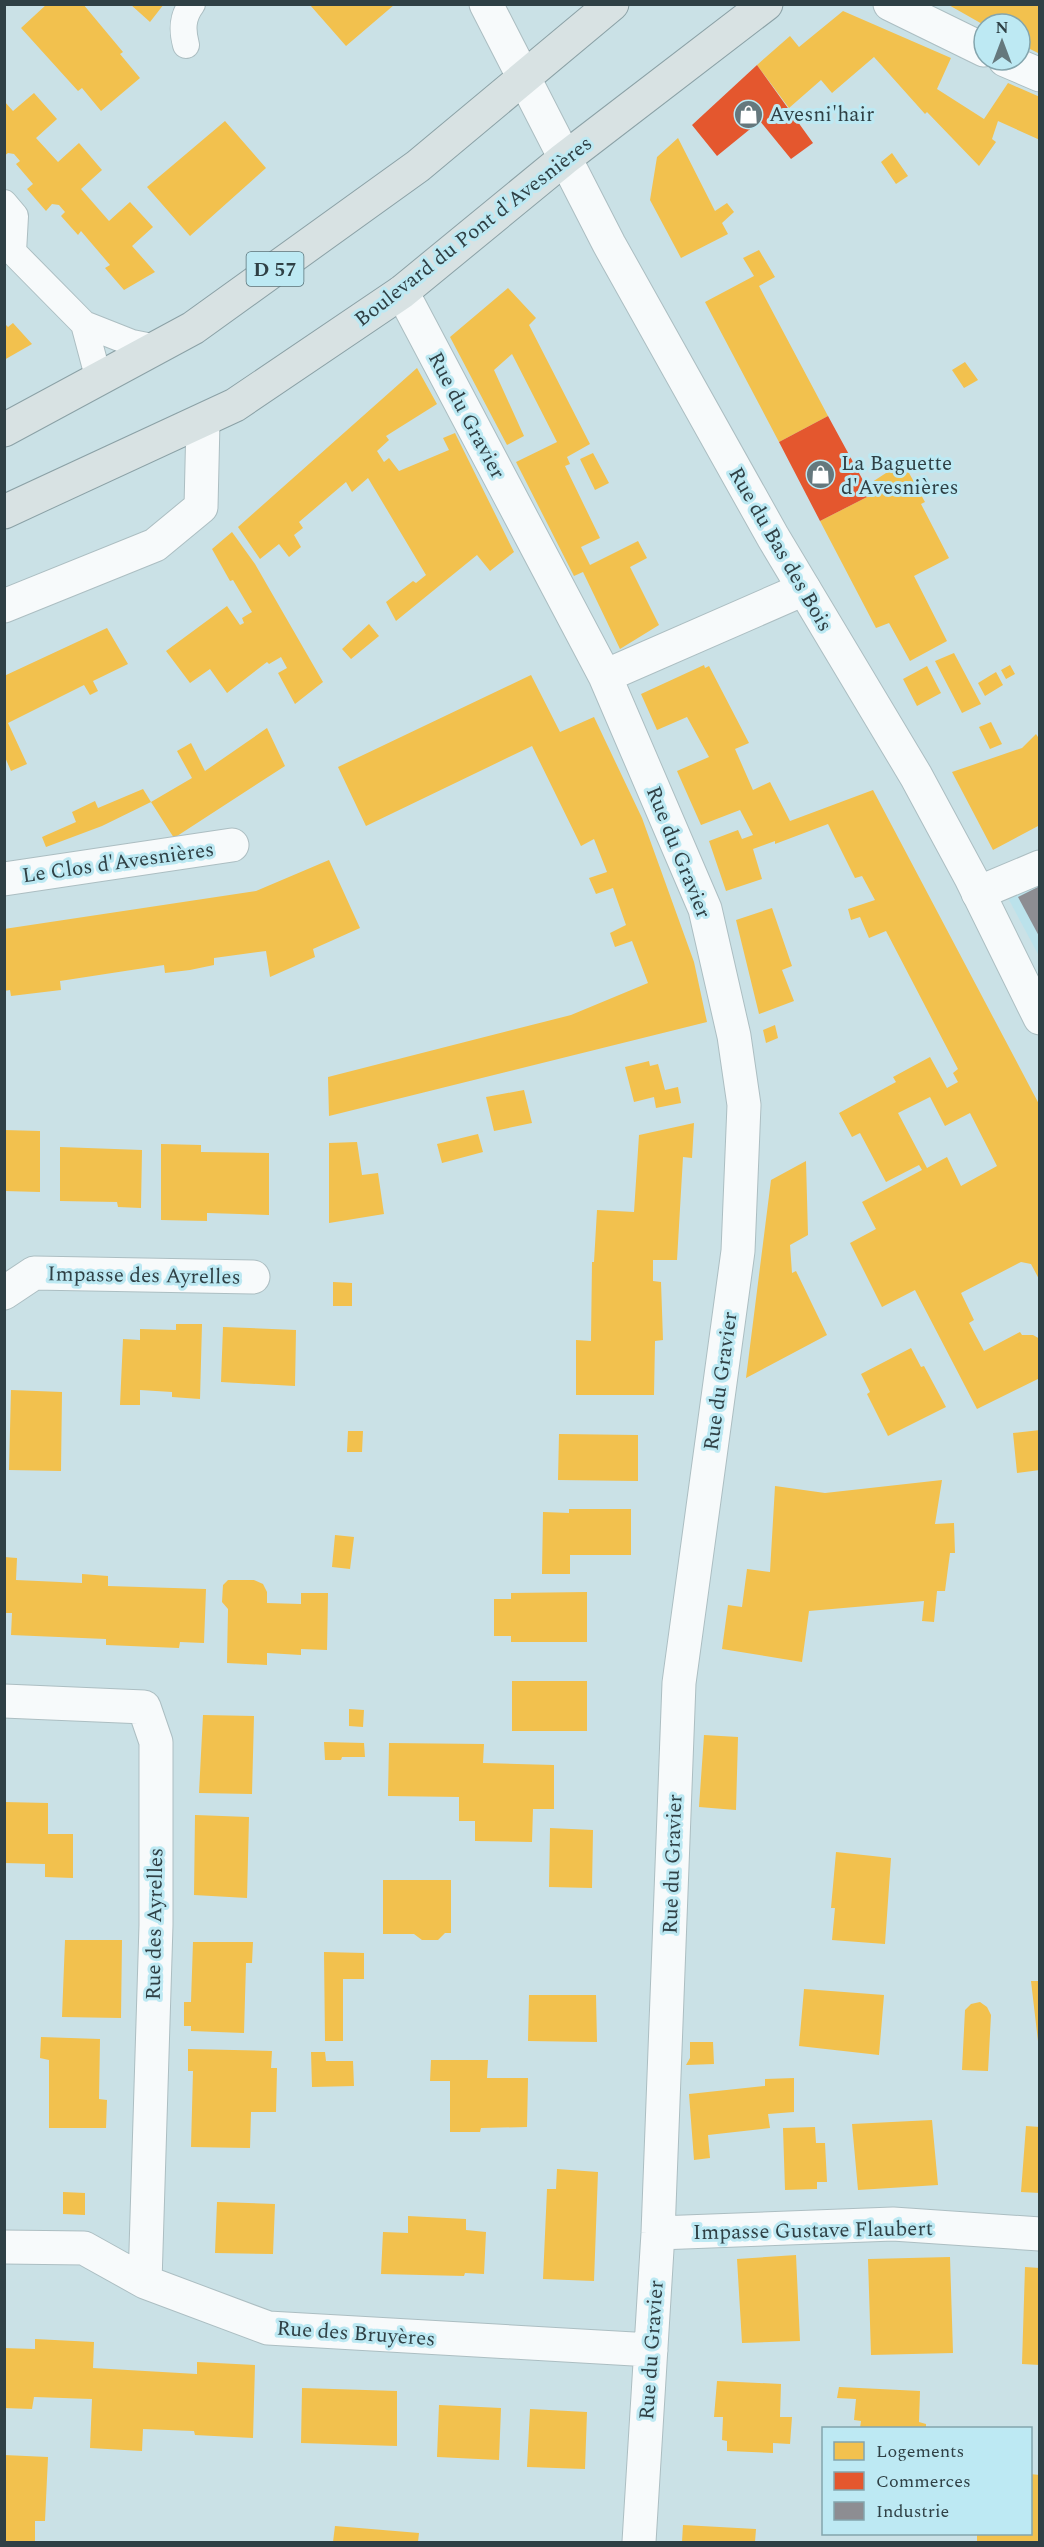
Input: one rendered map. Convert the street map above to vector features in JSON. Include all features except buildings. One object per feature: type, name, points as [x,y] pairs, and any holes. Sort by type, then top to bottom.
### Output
[{"type":"main road","name":"D 57","points":[[4,430],[194,328],[418,166],[612,4]]},
{"type":"main road","name":"Boulevard du Pont d'Avesnières","points":[[4,512],[203,422],[235,405],[402,292],[564,159],[766,4]]},
{"type":"street","name":"Rue du Bas des Bois","points":[[486,4],[564,159],[772,537],[916,776],[978,893],[1040,1018]]},
{"type":"street","points":[[890,4],[972,44]]},
{"type":"street","name":"Rue du Gravier","points":[[402,292],[605,676],[705,909],[734,1036],[744,1105],[738,1251],[679,1683],[658,2233],[639,2542]]},
{"type":"street","points":[[4,606],[155,545],[201,507],[203,422]]},
{"type":"street","points":[[605,676],[804,589]]},
{"type":"street","name":"Le Clos d'Avesnières","points":[[4,879],[232,845]]},
{"type":"street","points":[[978,893],[1040,867]]},
{"type":"street","name":"Impasse des Ayrelles","points":[[4,1293],[33,1273],[253,1277]]},
{"type":"street","name":"Rue des Ayrelles","points":[[4,1701],[144,1707],[156,1742],[156,1925],[145,2282]]},
{"type":"street","name":"Impasse Gustave Flaubert","points":[[658,2233],[893,2224],[1040,2234]]},
{"type":"street","name":"Rue des Bruyères","points":[[4,2247],[84,2248],[145,2282],[268,2328],[651,2350]]},
{"type":"lane","points":[[186,45],[182,29],[187,11],[192,4]]},
{"type":"lane","points":[[4,203],[15,216],[13,252],[84,324],[132,343],[157,348]]},
{"type":"lane","points":[[84,324],[99,380]]},
{"type":"shaded area","points":[[1039,879],[1039,956],[1007,896]]},
{"type":"place","name":"Avesni'hair","points":[[748,114]]},
{"type":"place","name":"La Baguette d'Avesnières","points":[[820,475]]}]
